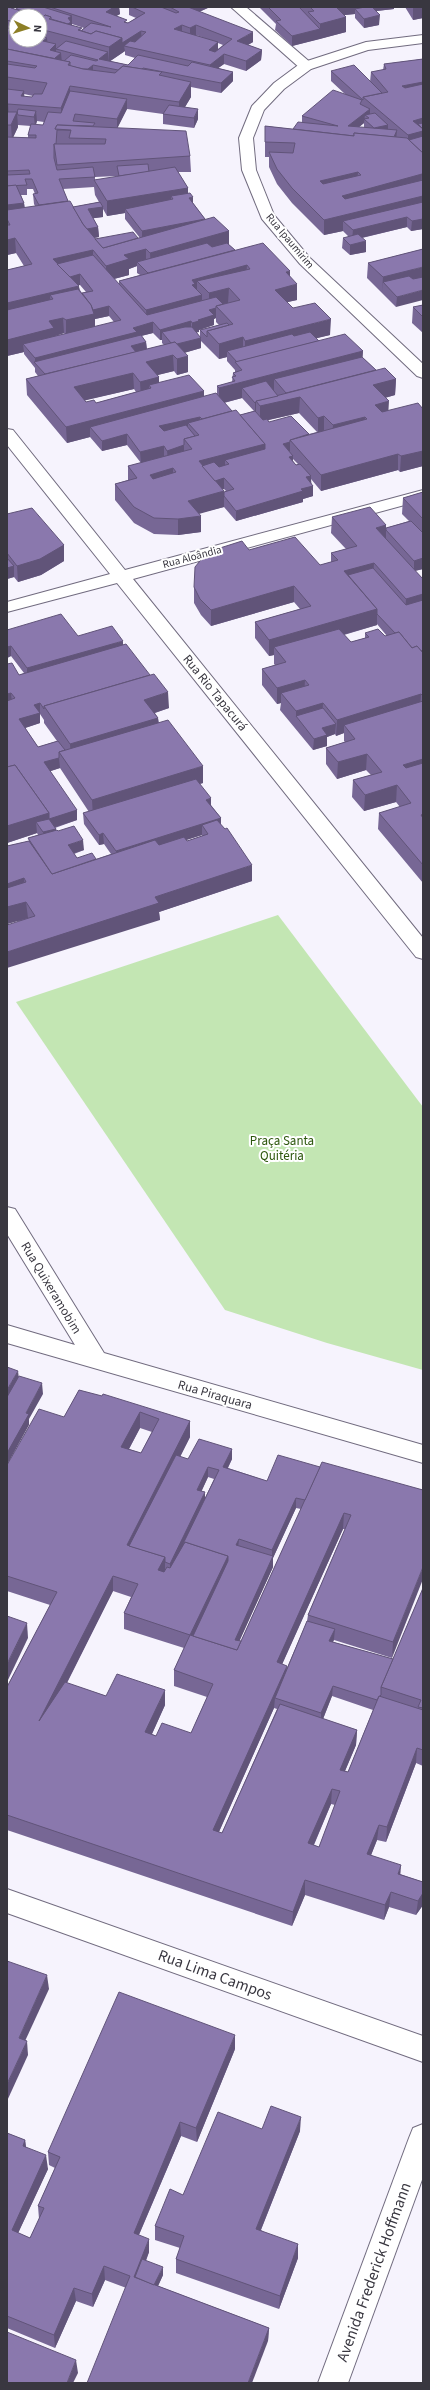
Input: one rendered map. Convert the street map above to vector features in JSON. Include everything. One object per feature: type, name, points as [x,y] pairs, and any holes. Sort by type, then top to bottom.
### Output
[{"type":"street","points":[[238,7],[306,66]]},
{"type":"street","name":"Rua Ipaumirim","points":[[423,39],[366,46],[306,66],[279,86],[257,109],[246,138],[249,170],[267,216],[304,261],[423,373]]},
{"type":"street","name":"Rua Rio Tapacurá","points":[[7,434],[423,952]]},
{"type":"street","name":"Rua Aloândia","points":[[7,607],[121,575],[423,495]]},
{"type":"street","name":"Rua Quixeramobim","points":[[7,1215],[96,1360]]},
{"type":"street","name":"Rua Piraquara","points":[[7,1334],[423,1454]]},
{"type":"street","name":"Rua Lima Campos","points":[[7,1901],[423,2049]]},
{"type":"street","name":"Avenida Frederick Hoffmann","points":[[332,2383],[423,2138]]},
{"type":"green space","name":"Praça Santa Quitéria","points":[[278,915],[423,1107],[423,1370],[327,1343],[225,1310],[16,1002]]},
{"type":"building","points":[[7,7],[12,7],[8,8],[7,20]]},
{"type":"building","points":[[43,7],[46,8],[18,8]]},
{"type":"building","points":[[50,7],[114,7],[106,12],[127,20],[124,22],[128,23],[145,13],[132,7],[161,7],[176,13],[179,12],[170,7],[188,7],[253,32],[237,41],[262,50],[246,61],[224,54],[210,65],[124,46],[130,41],[135,42],[146,32],[141,31],[122,43],[122,38],[96,31],[91,34],[82,31],[91,23],[111,27]],"holes":[[[182,25],[190,28],[196,25],[232,39],[215,52],[209,50],[218,42],[174,29]]]},
{"type":"building","points":[[268,7],[299,7],[320,29],[292,36],[276,21],[281,20]]},
{"type":"building","points":[[310,7],[336,7],[346,17],[320,24],[308,12],[314,11]]},
{"type":"building","points":[[372,7],[380,15],[364,19],[355,9]]},
{"type":"building","points":[[48,9],[72,16],[68,18],[71,22],[68,24],[51,19],[51,17],[48,16]]},
{"type":"building","points":[[48,16],[51,17],[49,19],[82,28],[78,30],[91,34],[96,31],[122,38],[109,47],[48,31]]},
{"type":"building","points":[[7,28],[8,48],[48,48],[48,42],[56,44],[50,50],[61,53],[55,58],[58,59],[7,49]]},
{"type":"building","points":[[66,41],[108,52],[99,59],[128,65],[138,55],[188,66],[192,62],[233,72],[221,83],[143,68],[123,66],[118,70],[93,65],[88,69],[83,69],[70,66],[70,62],[64,61],[71,55],[96,61],[98,60],[56,49]]},
{"type":"building","points":[[7,49],[70,62],[68,65],[83,69],[115,73],[123,66],[162,72],[159,75],[191,82],[179,102],[70,86],[61,108],[8,104],[7,106],[7,89],[24,91],[21,96],[32,97],[34,94],[42,94],[47,83],[7,77],[7,64],[35,68],[37,66],[7,61]]},
{"type":"building","points":[[423,59],[423,82],[402,86],[405,88],[423,84],[423,118],[413,121],[423,129],[423,131],[408,135],[363,97],[388,92],[371,72],[386,69],[384,64]]},
{"type":"building","points":[[354,65],[382,93],[363,97],[363,100],[331,71]]},
{"type":"building","points":[[333,90],[362,100],[360,104],[370,109],[348,126],[397,130],[394,137],[354,133],[354,136],[293,129],[298,122],[338,126],[302,116]]},
{"type":"building","points":[[70,91],[127,99],[117,119],[75,114],[73,121],[95,123],[93,126],[57,125],[55,129],[71,130],[57,130],[56,144],[54,144],[54,158],[57,170],[93,167],[95,177],[59,179],[68,201],[39,205],[33,194],[38,193],[32,179],[25,179],[27,185],[7,186],[7,175],[30,174],[29,170],[7,171],[7,137],[36,138],[36,135],[28,135],[31,124],[43,125],[48,112],[61,113]]},
{"type":"building","points":[[169,105],[198,109],[194,118],[163,114]]},
{"type":"building","points":[[18,109],[36,111],[34,117],[18,115]]},
{"type":"building","points":[[7,112],[17,112],[11,125],[7,125]]},
{"type":"building","points":[[375,113],[388,125],[374,128],[364,119],[369,118],[365,115]]},
{"type":"building","points":[[423,123],[423,129],[418,124]]},
{"type":"building","points":[[57,125],[186,131],[190,156],[57,165],[54,144],[105,144],[106,139],[69,138],[71,130],[55,129]]},
{"type":"building","points":[[265,126],[354,136],[354,133],[407,138],[423,153],[423,176],[422,174],[342,196],[345,199],[423,180],[423,196],[324,220],[292,188],[277,169],[269,152],[293,153],[295,143],[265,142]],"holes":[[[358,172],[361,175],[323,184],[320,181]]]},
{"type":"building","points":[[423,136],[423,153],[409,140]]},
{"type":"building","points":[[148,164],[149,172],[119,176],[117,166]]},
{"type":"building","points":[[175,167],[188,188],[107,201],[94,180]]},
{"type":"building","points":[[16,185],[24,203],[7,205],[7,186]]},
{"type":"building","points":[[190,193],[193,197],[189,198],[205,219],[142,231],[125,209],[173,199],[171,196]]},
{"type":"building","points":[[70,201],[83,224],[103,248],[214,217],[229,231],[150,253],[146,249],[124,255],[129,259],[106,266],[93,250],[53,259],[79,286],[7,303],[7,270],[32,264],[15,238],[7,240],[7,225],[10,225],[7,219],[7,210]]},
{"type":"building","points":[[100,202],[103,207],[88,209],[98,227],[87,229],[73,207]]},
{"type":"building","points":[[423,202],[423,219],[412,221],[407,217],[353,230],[343,221]]},
{"type":"building","points":[[133,232],[138,238],[103,248],[95,239]]},
{"type":"building","points":[[358,234],[366,241],[350,245],[343,238]]},
{"type":"building","points":[[207,243],[212,247],[227,243],[235,250],[148,273],[137,262]]},
{"type":"building","points":[[263,243],[290,271],[286,272],[297,284],[275,290],[293,308],[315,303],[331,319],[245,341],[243,337],[219,344],[207,331],[233,324],[216,306],[240,300],[229,288],[209,293],[197,281],[250,269],[247,265],[192,280],[195,284],[192,285],[202,295],[146,310],[119,281]]},
{"type":"building","points":[[423,249],[423,267],[383,277],[368,263]]},
{"type":"building","points":[[93,255],[147,315],[216,297],[223,304],[209,310],[214,315],[198,320],[199,321],[192,323],[191,321],[160,330],[153,322],[133,328],[137,332],[35,358],[23,344],[121,320],[109,306],[93,310],[82,293],[93,291],[80,274],[70,277],[57,264]]},
{"type":"building","points":[[409,276],[413,279],[423,277],[423,290],[397,297],[383,282]]},
{"type":"building","points":[[78,289],[91,305],[94,314],[66,320],[63,318],[49,321],[54,328],[7,340],[7,310],[53,299],[50,295]]},
{"type":"building","points":[[423,305],[423,317],[413,307]]},
{"type":"building","points":[[227,323],[229,325],[207,331],[207,337],[200,330]]},
{"type":"building","points":[[192,327],[201,338],[177,344],[175,342],[171,343],[162,332]]},
{"type":"building","points":[[310,332],[319,341],[237,362],[227,351],[292,334],[294,336]]},
{"type":"building","points":[[345,334],[363,351],[219,388],[217,386],[235,381],[232,377],[236,376],[233,373],[242,370],[235,362]]},
{"type":"building","points":[[141,335],[146,342],[131,346],[136,352],[45,374],[34,362]]},
{"type":"building","points":[[175,342],[188,356],[177,359],[173,355],[146,362],[159,377],[140,382],[133,373],[74,387],[86,402],[94,400],[96,403],[151,388],[149,385],[189,375],[204,391],[66,427],[26,379]]},
{"type":"building","points":[[362,357],[376,370],[286,393],[274,379]]},
{"type":"building","points":[[385,368],[396,379],[373,385],[389,401],[375,405],[382,412],[418,403],[423,409],[423,451],[401,456],[398,454],[321,475],[290,440],[367,419],[365,417],[333,425],[324,416],[318,418],[300,397],[260,406],[256,401]]},
{"type":"building","points":[[266,381],[278,396],[256,401],[255,403],[242,388]]},
{"type":"building","points":[[216,393],[232,411],[202,419],[200,417],[159,426],[164,431],[186,425],[195,436],[184,439],[184,445],[167,451],[164,446],[140,452],[127,434],[102,441],[90,427]]},
{"type":"building","points":[[236,410],[265,444],[199,461],[224,491],[188,501],[201,516],[178,519],[154,518],[134,507],[115,484],[137,478],[128,466],[192,449],[184,439],[199,435],[188,423]],"holes":[[[173,468],[176,472],[153,479],[150,475]]]},
{"type":"building","points":[[255,411],[263,420],[267,419],[269,422],[291,416],[309,434],[290,440],[290,442],[283,444],[293,456],[289,457],[296,465],[300,464],[311,476],[306,477],[313,486],[301,489],[303,491],[236,511],[224,496],[224,492],[234,489],[224,478],[215,481],[202,466],[214,462],[219,467],[229,464],[225,460],[265,449],[265,444],[240,415]]},
{"type":"building","points":[[423,492],[423,519],[403,498]]},
{"type":"building","points":[[370,507],[386,525],[376,528],[423,579],[423,594],[406,599],[374,563],[344,571],[377,609],[269,640],[255,622],[311,606],[294,586],[211,610],[200,599],[194,587],[195,567],[204,556],[220,548],[242,541],[249,550],[295,537],[320,565],[338,560],[331,553],[357,546],[332,517]]},
{"type":"building","points":[[32,508],[64,545],[40,559],[17,566],[7,553],[7,514]]},
{"type":"building","points":[[411,521],[423,533],[423,558],[414,561],[386,530],[386,528]]},
{"type":"building","points":[[7,558],[14,566],[7,568]]},
{"type":"building","points":[[373,568],[406,605],[423,600],[423,650],[421,651],[417,646],[412,648],[399,632],[395,633],[377,614],[377,609],[348,575]]},
{"type":"building","points":[[61,614],[78,636],[112,626],[123,641],[27,668],[11,646],[7,647],[7,630]]},
{"type":"building","points":[[339,629],[351,642],[369,637],[365,633],[378,629],[385,636],[399,632],[412,648],[417,646],[423,653],[423,696],[421,694],[337,720],[323,703],[296,711],[281,693],[309,685],[305,680],[277,688],[262,669],[286,662],[274,647]]},
{"type":"building","points":[[126,644],[150,675],[44,706],[44,709],[40,703],[34,705],[40,713],[19,719],[38,747],[58,741],[65,750],[59,752],[59,758],[44,762],[77,810],[49,819],[49,813],[15,765],[7,767],[7,701],[15,698],[11,693],[7,694],[7,664],[12,663],[19,675]]},
{"type":"building","points":[[154,674],[168,692],[144,700],[158,718],[70,744],[44,706]]},
{"type":"building","points":[[423,701],[423,759],[403,765],[406,768],[423,763],[423,814],[421,815],[423,818],[423,865],[379,813],[411,803],[397,785],[365,795],[353,780],[382,772],[367,754],[338,762],[326,748],[355,739],[344,725]]},
{"type":"building","points":[[323,708],[336,724],[322,728],[327,735],[314,739],[296,716]]},
{"type":"building","points":[[168,720],[203,766],[92,800],[59,752]]},
{"type":"building","points":[[15,765],[49,813],[7,826],[7,767]]},
{"type":"building","points":[[196,779],[211,798],[206,800],[221,818],[116,851],[103,833],[99,835],[83,813]]},
{"type":"building","points":[[49,819],[56,829],[43,832],[36,822]]},
{"type":"building","points":[[217,820],[225,829],[227,828],[252,865],[155,897],[159,903],[7,952],[7,925],[35,916],[26,902],[7,907],[7,888],[26,882],[24,878],[7,884],[7,846],[29,841],[52,874],[155,840],[159,845],[184,837],[187,841],[208,834],[202,825]]},
{"type":"building","points":[[74,826],[83,840],[68,845],[77,858],[92,853],[96,859],[52,874],[28,838]]},
{"type":"building","points":[[7,1367],[18,1371],[7,1390]]},
{"type":"building","points":[[19,1376],[42,1383],[26,1413],[29,1414],[7,1453],[7,1397]]},
{"type":"building","points":[[79,1390],[102,1396],[103,1394],[190,1421],[127,1545],[165,1557],[158,1570],[164,1572],[167,1567],[170,1568],[185,1542],[228,1556],[190,1635],[237,1650],[322,1462],[423,1490],[423,1567],[393,1642],[308,1615],[351,1515],[344,1513],[277,1662],[287,1666],[213,1830],[222,1833],[280,1704],[357,1730],[340,1770],[348,1772],[379,1696],[423,1710],[423,1750],[417,1748],[387,1827],[379,1825],[367,1854],[401,1865],[398,1874],[423,1882],[423,1893],[418,1901],[391,1892],[385,1905],[305,1880],[293,1912],[7,1815],[7,1687],[57,1592],[7,1576],[7,1465],[39,1409],[64,1417]],"holes":[[[140,1412],[159,1419],[141,1453],[121,1447]],[[113,1576],[138,1584],[124,1613],[190,1635],[174,1670],[213,1684],[191,1733],[162,1723],[156,1736],[145,1732],[165,1690],[117,1674],[106,1696],[65,1682],[39,1721]],[[332,1789],[340,1791],[319,1847],[308,1843]]]},
{"type":"building","points":[[199,1439],[232,1449],[223,1467],[267,1481],[278,1455],[320,1467],[305,1500],[296,1498],[272,1550],[239,1539],[236,1545],[273,1556],[235,1640],[241,1641],[237,1650],[193,1636],[228,1561],[228,1556],[185,1542],[182,1546],[219,1470],[208,1467],[197,1490],[205,1492],[170,1564],[165,1562],[165,1557],[129,1546],[176,1455],[188,1459]]},
{"type":"building","points":[[423,1588],[423,1708],[418,1707],[421,1700],[381,1687]]},
{"type":"building","points":[[7,1616],[27,1623],[7,1664]]},
{"type":"building","points":[[307,1621],[335,1629],[329,1641],[393,1659],[381,1687],[381,1695],[377,1700],[333,1686],[321,1713],[275,1698]]},
{"type":"building","points":[[7,1961],[47,1975],[19,2038],[27,2041],[7,2084]]},
{"type":"building","points":[[119,1992],[235,2035],[196,2128],[180,2122],[134,2233],[149,2239],[134,2277],[269,2328],[248,2383],[87,2383],[130,2276],[104,2266],[92,2294],[74,2288],[54,2335],[7,2316],[7,2133],[25,2140],[23,2146],[46,2155],[12,2230],[30,2238],[44,2208],[38,2206],[60,2157],[48,2152]]},
{"type":"building","points":[[271,2106],[301,2117],[256,2229],[298,2244],[280,2296],[176,2259],[184,2236],[155,2226],[170,2189],[183,2195],[218,2112],[262,2129]]},
{"type":"building","points":[[142,2259],[163,2267],[154,2285],[135,2277]]},
{"type":"building","points":[[7,2332],[76,2360],[67,2383],[7,2383]]}]
